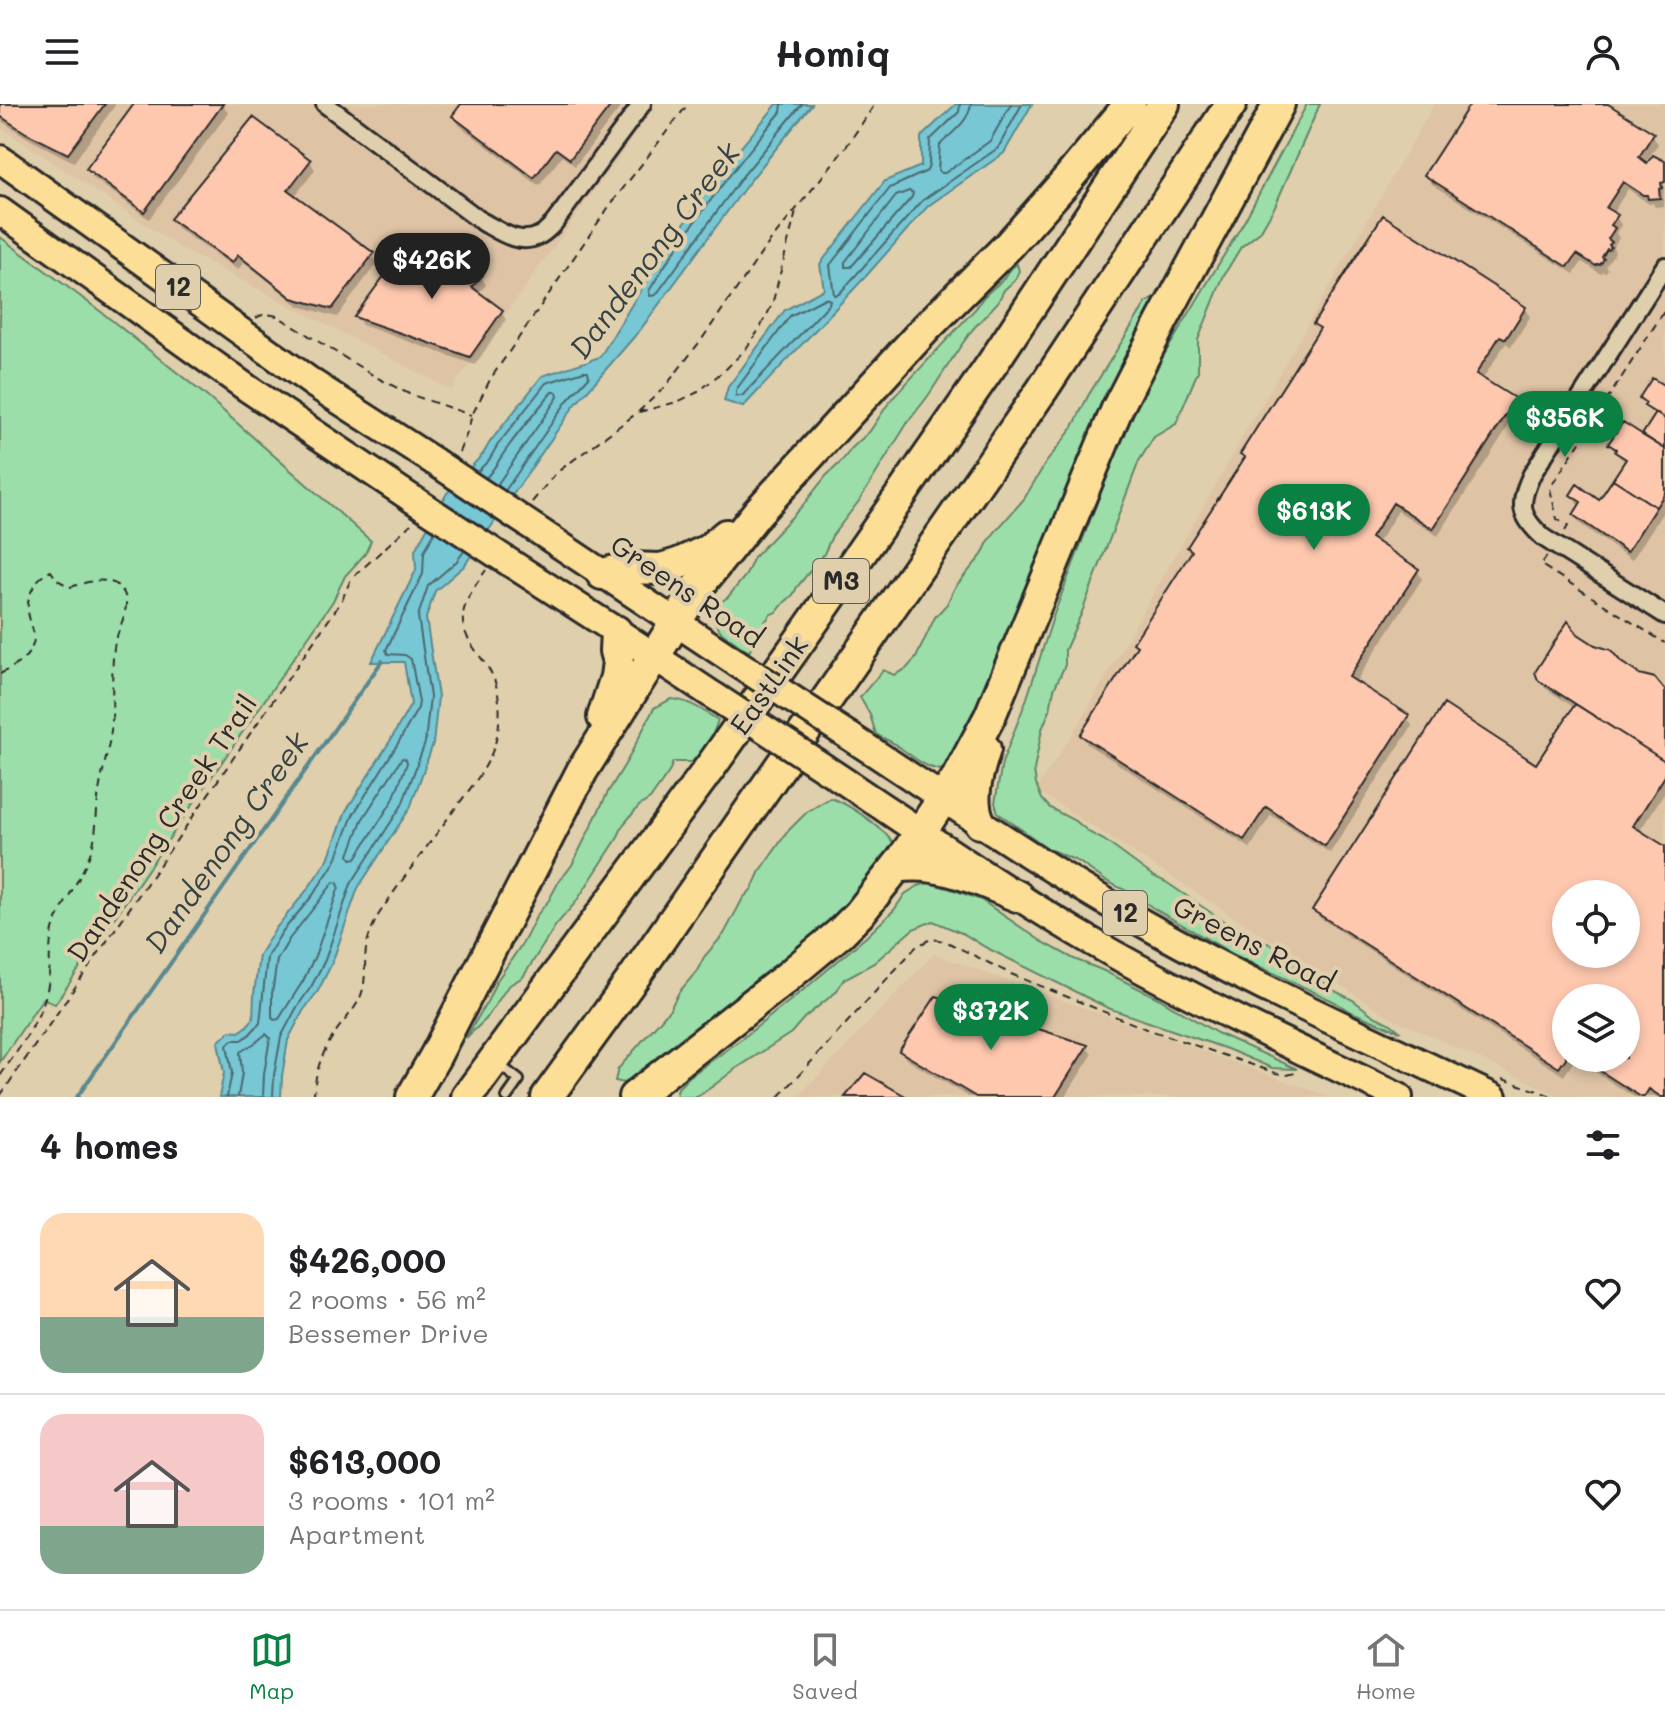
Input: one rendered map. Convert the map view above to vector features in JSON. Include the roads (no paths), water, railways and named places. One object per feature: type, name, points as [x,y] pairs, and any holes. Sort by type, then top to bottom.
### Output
[{"type":"highway","points":[[412,1097],[582,771],[698,587],[757,513],[926,328],[1010,244],[1130,104]]},
{"type":"highway","name":"EastLink","points":[[467,1097],[806,632],[992,364],[1164,104]]},
{"type":"highway","name":"EastLink","points":[[547,1097],[634,977],[1042,390],[1231,104]]},
{"type":"highway","points":[[634,1097],[814,956],[859,914],[897,867],[943,798],[976,745],[1004,685],[1117,409],[1279,104]]},
{"type":"highway","points":[[602,574],[628,568],[661,569],[696,557],[757,513]]},
{"type":"highway","points":[[582,771],[612,691],[618,662],[616,631]]},
{"type":"highway","points":[[980,823],[974,803],[977,781],[1004,685]]},
{"type":"highway","points":[[897,867],[914,865],[947,870],[1017,896]]},
{"type":"main road","name":"Greens Road","points":[[0,159],[325,392],[1086,891],[1207,958],[1498,1088]]},
{"type":"main road","name":"12","points":[[0,211],[247,388],[1017,896],[1168,984],[1399,1097]]},
{"type":"street","points":[[325,104],[481,221],[519,240],[538,237],[554,223],[642,104]]},
{"type":"street","points":[[1665,266],[1532,474],[1522,502],[1523,513],[1531,526],[1665,615]]},
{"type":"lane","points":[[494,1061],[519,1080],[507,1097]]},
{"type":"water","points":[[777,104],[812,104],[749,182],[640,330],[574,406],[464,566],[435,591],[426,618],[438,697],[433,744],[410,808],[358,888],[332,963],[288,1040],[281,1097],[219,1097],[224,1073],[218,1042],[230,1031],[239,1032],[253,1019],[259,955],[328,859],[346,811],[411,704],[404,662],[371,662],[416,570],[415,550],[447,493],[483,454],[542,376],[600,357],[663,253],[726,165]]},
{"type":"water","points":[[956,104],[1032,104],[1004,153],[928,206],[743,407],[724,401],[728,387],[785,310],[824,289],[820,264],[885,181],[921,166],[921,137]]},
{"type":"waterway","name":"Dandenong Creek","points":[[77,1097],[382,661]]}]
